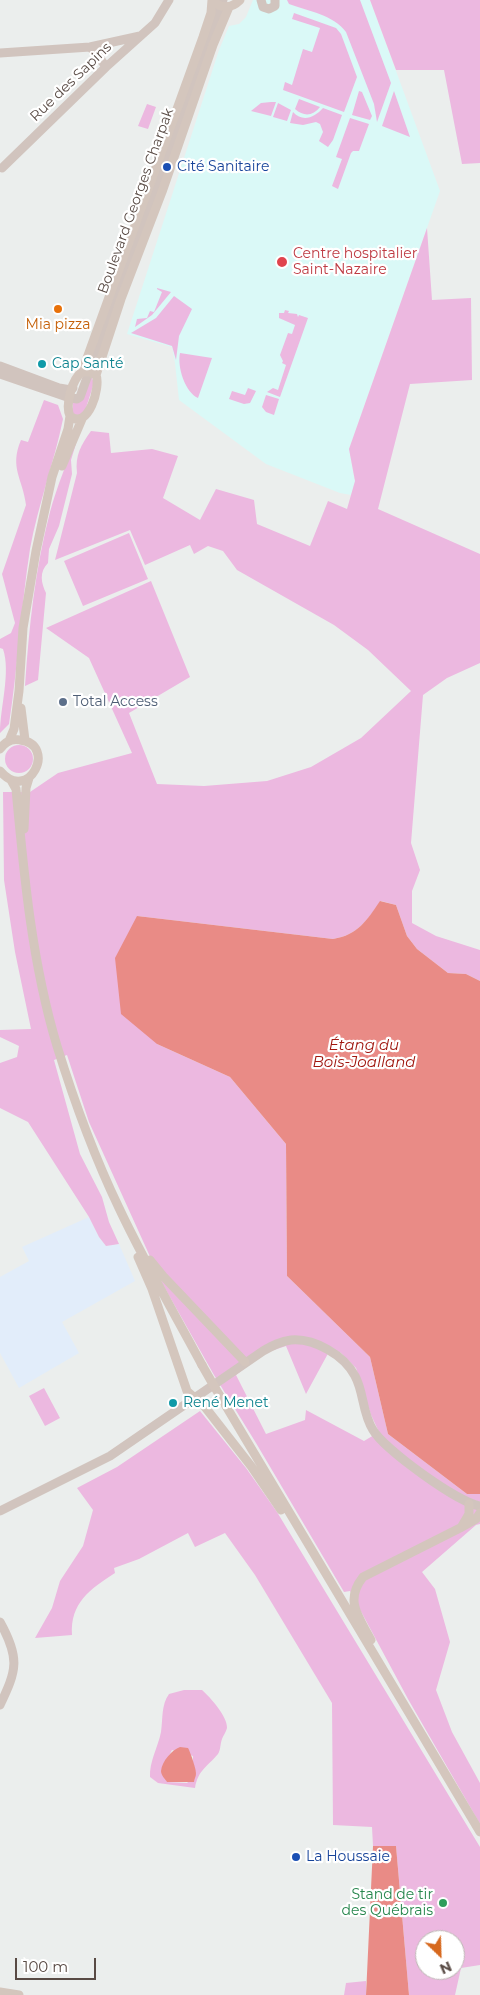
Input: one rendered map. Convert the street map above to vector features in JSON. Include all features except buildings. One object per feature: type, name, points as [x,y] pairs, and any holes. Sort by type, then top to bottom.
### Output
[{"type":"main road","points":[[212,0],[224,5],[240,0]]},
{"type":"main road","name":"Boulevard Georges Charpak","points":[[89,373],[206,29],[211,13],[212,0]]},
{"type":"main road","name":"Boulevard Georges Charpak","points":[[89,373],[121,299],[164,184],[213,45],[224,5]]},
{"type":"main road","points":[[46,503],[82,419],[88,412],[97,387],[89,373]]},
{"type":"main road","points":[[0,749],[9,741],[14,729],[19,691],[23,628],[46,503],[52,477],[68,429],[70,397]]},
{"type":"main road","points":[[70,416],[75,420],[82,419]]},
{"type":"main road","points":[[19,691],[22,729],[25,740]]},
{"type":"main road","points":[[9,741],[25,740],[32,744],[39,758],[35,772],[29,778],[20,781],[11,780]]},
{"type":"main road","points":[[0,772],[11,780],[16,790],[23,870],[33,939],[57,1044],[89,1137],[131,1233],[202,1365],[480,1832]]},
{"type":"main road","points":[[23,870],[26,788],[29,778]]},
{"type":"main road","points":[[131,1233],[139,1241],[149,1259],[163,1276],[245,1362]]},
{"type":"main road","points":[[131,1233],[132,1245],[152,1289],[187,1391],[205,1407],[251,1466],[303,1545],[311,1551]]},
{"type":"main road","points":[[460,1528],[469,1514],[469,1504]]},
{"type":"main road","points":[[405,1706],[355,1609],[353,1597],[355,1589],[368,1572],[460,1528],[476,1519],[480,1513]]},
{"type":"main road","points":[[0,1992],[18,1995]]},
{"type":"street","points":[[0,53],[125,43],[140,36],[155,23],[169,0]]},
{"type":"street","points":[[261,0],[263,7],[269,9],[275,6],[276,0]]},
{"type":"street","name":"Rue des Sapins","points":[[1,171],[106,67],[125,43]]},
{"type":"street","points":[[90,47],[106,67]]},
{"type":"street","points":[[0,366],[60,388],[71,390],[70,397]]},
{"type":"street","name":"Boulevard Georges Charpak","points":[[70,397],[80,398],[89,373]]},
{"type":"street","points":[[0,374],[70,397]]},
{"type":"street","points":[[0,380],[70,397]]},
{"type":"street","points":[[0,1511],[110,1456],[245,1362],[277,1344],[290,1340],[312,1343],[327,1349],[340,1358],[355,1376],[365,1414],[379,1439],[469,1504],[480,1506]]},
{"type":"street","points":[[0,1622],[7,1635],[15,1660],[12,1680],[0,1705]]},
{"type":"shaded area","name":"Centre hospitalier Saint-Nazaire","points":[[253,0],[370,0],[440,191],[349,449],[355,482],[351,495],[340,493],[266,464],[179,400],[172,347],[127,334],[219,50],[229,26],[239,24],[246,17]]},
{"type":"shaded area","points":[[287,0],[360,0],[391,83],[377,122],[374,104],[346,32],[335,21],[289,4]]},
{"type":"shaded area","points":[[370,0],[480,0],[480,163],[462,164],[444,70],[396,70]]},
{"type":"shaded area","points":[[294,13],[336,28],[341,34],[357,77],[344,112],[283,90],[285,82],[292,85],[303,49],[312,52],[320,28],[292,19]]},
{"type":"shaded area","points":[[359,91],[362,92],[372,116],[370,120],[352,115]]},
{"type":"shaded area","points":[[394,91],[410,137],[382,126]]},
{"type":"shaded area","points":[[299,99],[320,107],[311,114],[302,113],[295,109]]},
{"type":"shaded area","points":[[276,102],[271,116],[251,111],[261,103]]},
{"type":"shaded area","points":[[278,103],[291,110],[287,121],[273,117]]},
{"type":"shaded area","points":[[147,104],[156,107],[148,129],[138,126]]},
{"type":"shaded area","points":[[323,108],[342,115],[333,140],[328,147],[319,141],[323,132],[320,124],[316,122],[303,125],[290,123],[293,112],[301,117],[309,118]]},
{"type":"shaded area","points":[[350,118],[369,124],[359,151],[351,153],[338,189],[332,186],[342,159],[336,157]]},
{"type":"shaded area","points":[[427,228],[432,300],[471,298],[472,380],[410,384],[378,509],[480,554],[480,663],[447,678],[423,695],[411,843],[420,870],[412,891],[412,923],[436,936],[480,950],[480,981],[466,974],[448,973],[417,949],[407,936],[396,905],[381,901],[361,926],[349,934],[333,939],[137,916],[157,1044],[230,1077],[286,1144],[287,1276],[370,1357],[388,1434],[467,1494],[480,1494],[480,1524],[476,1525],[422,1572],[435,1589],[450,1642],[436,1690],[452,1732],[480,1783],[480,1824],[408,1699],[350,1591],[344,1592],[214,1375],[162,1283],[89,1122],[67,1055],[54,1060],[80,1154],[102,1197],[109,1222],[119,1244],[106,1246],[99,1237],[89,1217],[28,1122],[0,1108],[0,1063],[17,1057],[19,1046],[0,1037],[0,1030],[31,1029],[15,952],[4,880],[3,792],[30,792],[58,773],[132,753],[89,658],[46,628],[151,581],[190,677],[129,713],[157,784],[204,786],[267,781],[311,767],[361,738],[411,691],[368,650],[334,625],[237,570],[223,551],[208,546],[194,554],[190,545],[145,565],[130,530],[55,560],[77,473],[78,455],[82,446],[91,431],[109,433],[111,453],[152,449],[178,456],[163,498],[200,520],[216,489],[254,500],[257,524],[310,546],[328,501],[347,509],[355,481],[349,449]],"holes":[[[286,1346],[306,1394],[331,1348],[341,1353],[356,1368],[371,1415],[379,1432],[364,1441],[306,1410],[305,1420],[266,1434],[236,1375],[265,1353]]]},
{"type":"shaded area","points":[[157,288],[171,292],[152,315],[135,327],[137,319],[147,318],[150,311],[154,312],[162,292]]},
{"type":"shaded area","points":[[174,296],[192,309],[179,336],[176,360],[172,346],[131,333],[156,318]]},
{"type":"shaded area","points":[[285,310],[289,311],[288,313],[297,314],[298,317],[299,315],[308,318],[280,397],[267,392],[273,388],[278,390],[286,365],[282,363],[280,355],[288,333],[292,334],[295,325],[279,318],[279,313],[284,313]]},
{"type":"shaded area","points":[[180,353],[212,358],[198,398],[189,390],[183,378],[179,359]]},
{"type":"shaded area","points":[[91,376],[94,383],[85,411],[79,416],[72,413],[73,403],[77,402]]},
{"type":"shaded area","points":[[248,388],[256,391],[250,403],[244,404],[229,399],[232,391],[245,395]]},
{"type":"shaded area","points":[[266,395],[279,399],[274,415],[266,412],[262,407]]},
{"type":"shaded area","points":[[44,400],[58,405],[63,419],[30,549],[9,724],[0,733],[6,668],[3,649],[0,648],[0,639],[11,633],[15,623],[2,574],[26,505],[16,458],[21,440],[28,442]]},
{"type":"shaded area","points":[[76,436],[78,437],[71,460],[72,474],[59,526],[49,549],[48,563],[42,574],[46,593],[38,680],[25,686],[31,620],[40,555],[53,502]]},
{"type":"shaded area","points":[[129,533],[148,579],[83,606],[64,561]]},
{"type":"shaded area","points":[[19,745],[29,749],[33,759],[29,769],[19,773],[9,769],[5,759],[9,749]]},
{"type":"shaded area","points":[[89,1217],[106,1246],[119,1244],[135,1281],[62,1322],[79,1353],[19,1388],[0,1353],[0,1277],[29,1261],[22,1247]]},
{"type":"shaded area","points":[[44,1388],[60,1418],[45,1426],[29,1396]]},
{"type":"shaded area","points":[[200,1411],[246,1468],[277,1512],[480,1847],[480,1965],[465,1967],[465,1930],[415,1930],[415,1980],[458,1980],[455,1995],[409,1995],[396,1846],[373,1846],[372,1827],[333,1825],[332,1703],[255,1575],[225,1533],[195,1547],[188,1533],[139,1559],[114,1568],[115,1573],[97,1585],[83,1598],[74,1614],[72,1635],[35,1638],[52,1608],[60,1581],[83,1546],[93,1510],[77,1488],[117,1467]]},
{"type":"shaded area","points":[[184,1690],[202,1690],[218,1707],[227,1723],[219,1752],[198,1777],[195,1788],[158,1783],[150,1777],[152,1760],[161,1732],[163,1707],[169,1694]],"holes":[[[172,1750],[193,1756],[196,1774],[187,1783],[167,1782],[162,1769]]]},
{"type":"shaded area","points":[[366,1981],[366,1995],[344,1995],[346,1983]]},
{"type":"water","name":"Étang du Bois-Joalland","points":[[380,901],[396,905],[407,936],[417,949],[448,973],[466,974],[480,981],[480,1494],[467,1494],[388,1434],[370,1357],[287,1276],[286,1144],[230,1077],[157,1044],[121,1014],[115,958],[137,916],[333,939],[349,934],[361,926]]},
{"type":"water","points":[[180,1747],[188,1748],[190,1753],[196,1772],[194,1782],[167,1782],[162,1774],[161,1771],[165,1760]]},
{"type":"water","points":[[373,1846],[396,1846],[409,1995],[366,1995]]},
{"type":"place","name":"Cité Sanitaire","points":[[167,167]]},
{"type":"place","name":"Centre hospitalier Saint-Nazaire","points":[[282,262]]},
{"type":"place","name":"Mia pizza","points":[[58,309]]},
{"type":"place","name":"Cap Santé","points":[[42,364]]},
{"type":"place","name":"Total Access","points":[[63,702]]},
{"type":"place","name":"René Menet","points":[[173,1403]]},
{"type":"place","name":"La Houssaie","points":[[296,1857]]},
{"type":"place","name":"Stand de tir des Québrais","points":[[443,1903]]}]
